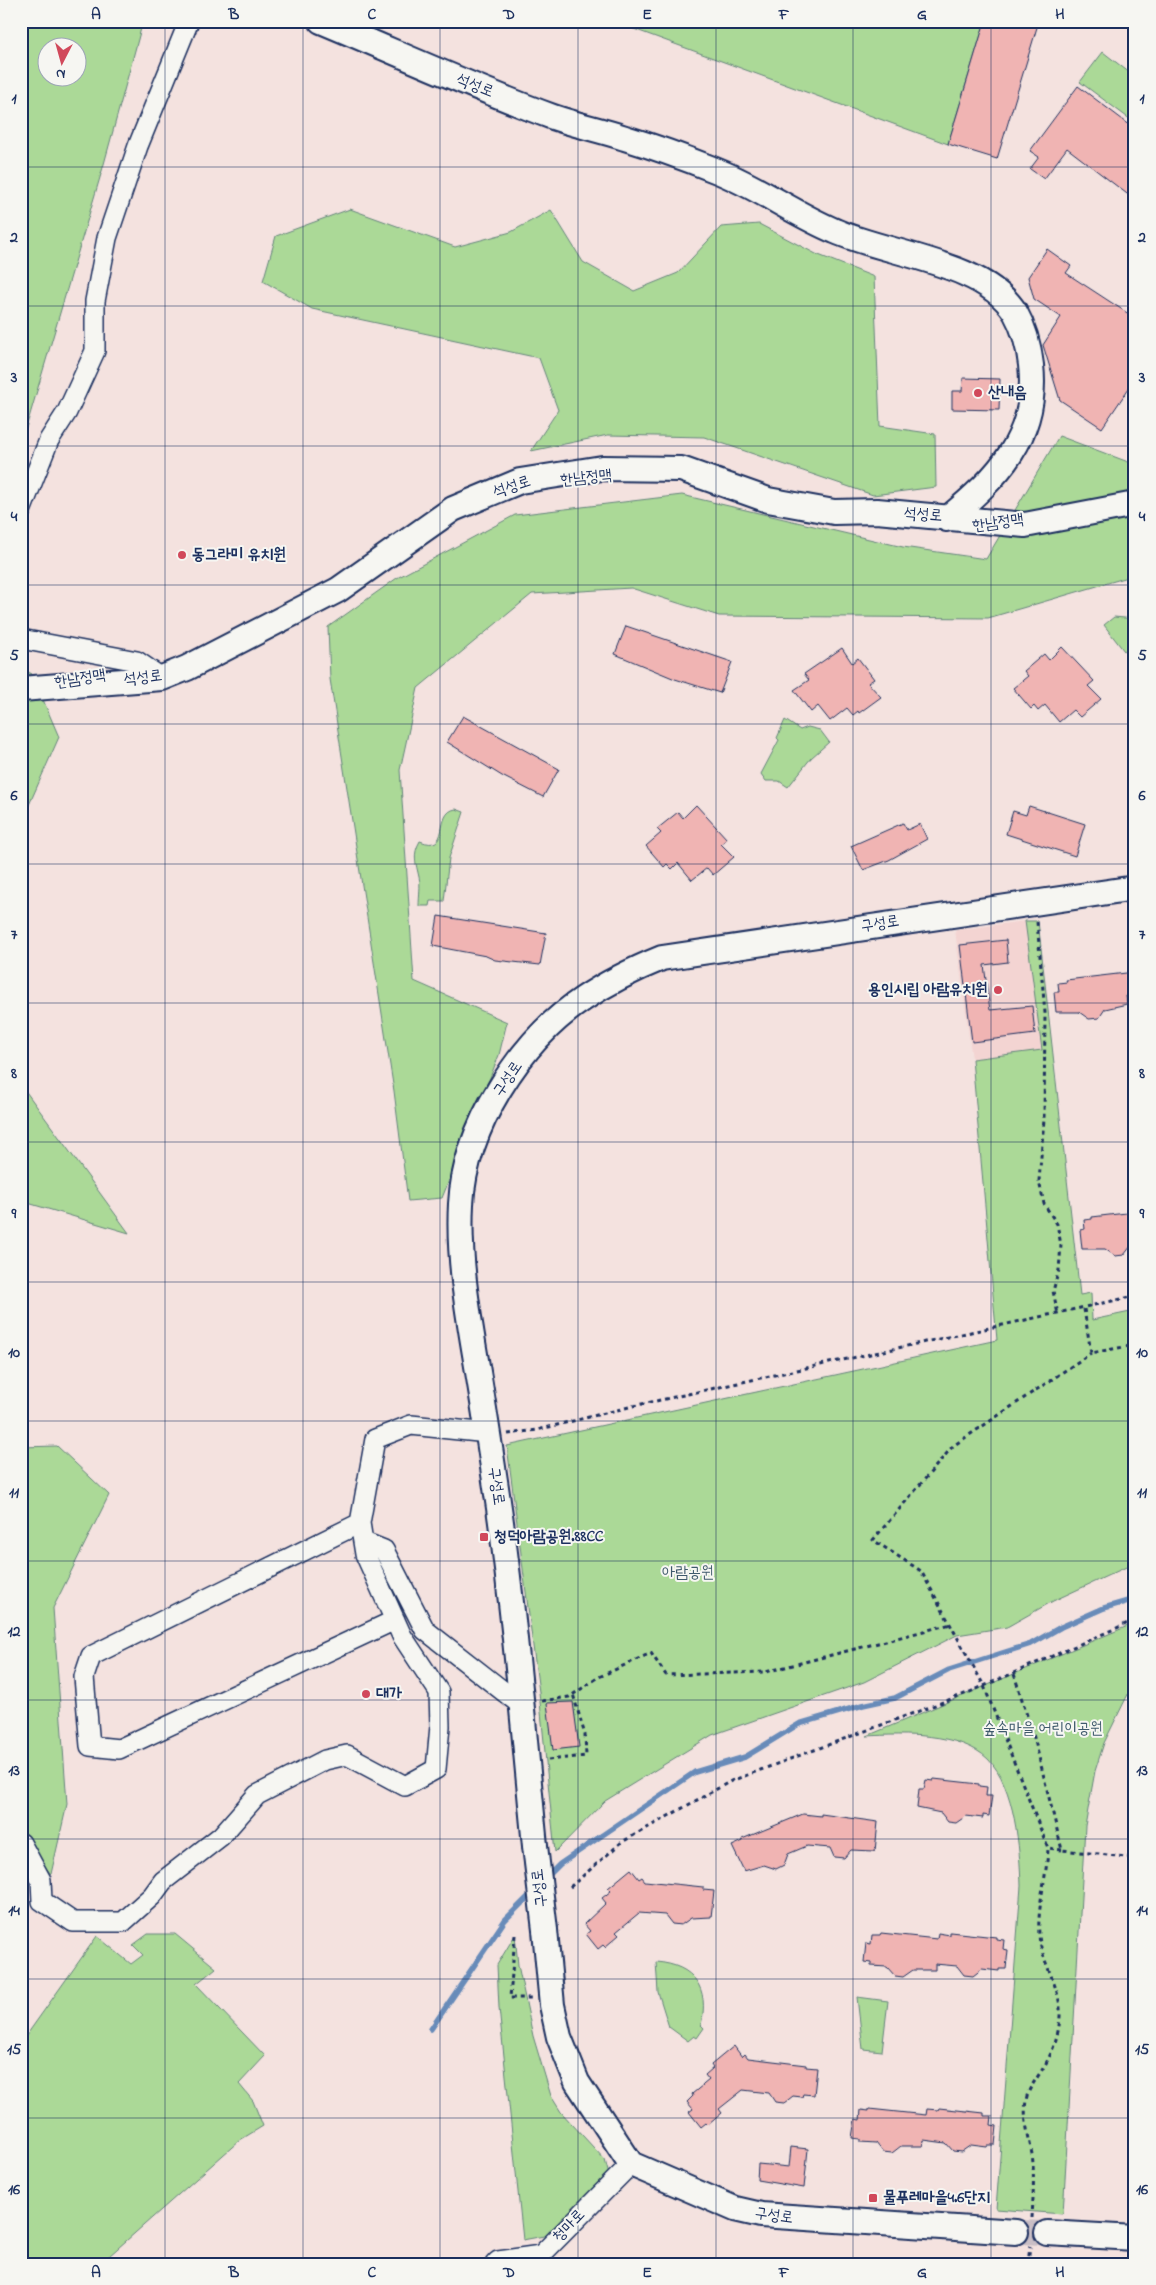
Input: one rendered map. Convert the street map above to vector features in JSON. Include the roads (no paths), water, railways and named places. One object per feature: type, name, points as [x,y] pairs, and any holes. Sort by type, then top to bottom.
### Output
[{"type":"street","points":[[21,511],[48,440],[67,412],[95,351],[95,301],[107,238],[138,146],[189,21]]},
{"type":"street","name":"석성로","points":[[21,690],[162,678],[186,668],[338,590],[453,509],[520,481],[602,468],[681,470],[768,500],[834,512],[877,512],[947,519],[984,489],[1003,467],[1019,441],[1028,420],[1032,397],[1029,353],[1015,312],[1002,297],[978,279],[953,269],[860,242],[717,170],[642,143],[555,118],[321,21]]},
{"type":"street","points":[[947,519],[1025,525],[1135,504]]},
{"type":"street","points":[[21,639],[137,661],[162,678]]},
{"type":"street","name":"구성로","points":[[1016,2232],[762,2215],[721,2203],[631,2164],[578,2082],[559,2037],[552,1998],[512,1615],[488,1432],[465,1281],[460,1231],[461,1202],[464,1177],[486,1112],[501,1086],[536,1039],[582,999],[637,968],[662,958],[1135,888]]},
{"type":"street","points":[[21,1843],[41,1880],[42,1901],[73,1922],[124,1922],[152,1896],[163,1880],[221,1836],[257,1796],[325,1760],[347,1755],[405,1786],[436,1769],[440,1726],[439,1692],[402,1636],[365,1554],[360,1523],[375,1439],[411,1425],[488,1432]]},
{"type":"street","points":[[360,1523],[91,1656],[84,1677],[90,1746],[119,1749],[395,1620]]},
{"type":"street","points":[[364,1542],[384,1550],[425,1630],[521,1704]]},
{"type":"street","name":"청마로","points":[[495,2264],[498,2261],[541,2255],[631,2164]]},
{"type":"street","points":[[1047,2233],[1135,2238]]},
{"type":"waterway","points":[[545,1879],[560,1864],[695,1772],[745,1757],[799,1724],[863,1705],[895,1698],[949,1670],[1031,1644],[1061,1627],[1104,1608],[1135,1599]]},
{"type":"waterway","points":[[431,2029],[505,1920],[534,1891]]},
{"type":"tunnel","points":[[1016,2232],[1047,2233]]},
{"type":"place","name":"산내음","points":[[978,393]]},
{"type":"place","name":"동그라미 유치원","points":[[182,555]]},
{"type":"place","name":"용인시립 아람유치원","points":[[998,990]]},
{"type":"place","name":"청덕아람공원.88CC","points":[[484,1537]]},
{"type":"place","name":"대가","points":[[366,1694]]},
{"type":"place","name":"물푸레마을4.6단지","points":[[873,2198]]},
{"type":"park label","name":"아람공원","points":[[688,1573]]},
{"type":"park label","name":"숲속마을 어린이공원","points":[[1043,1729]]}]
